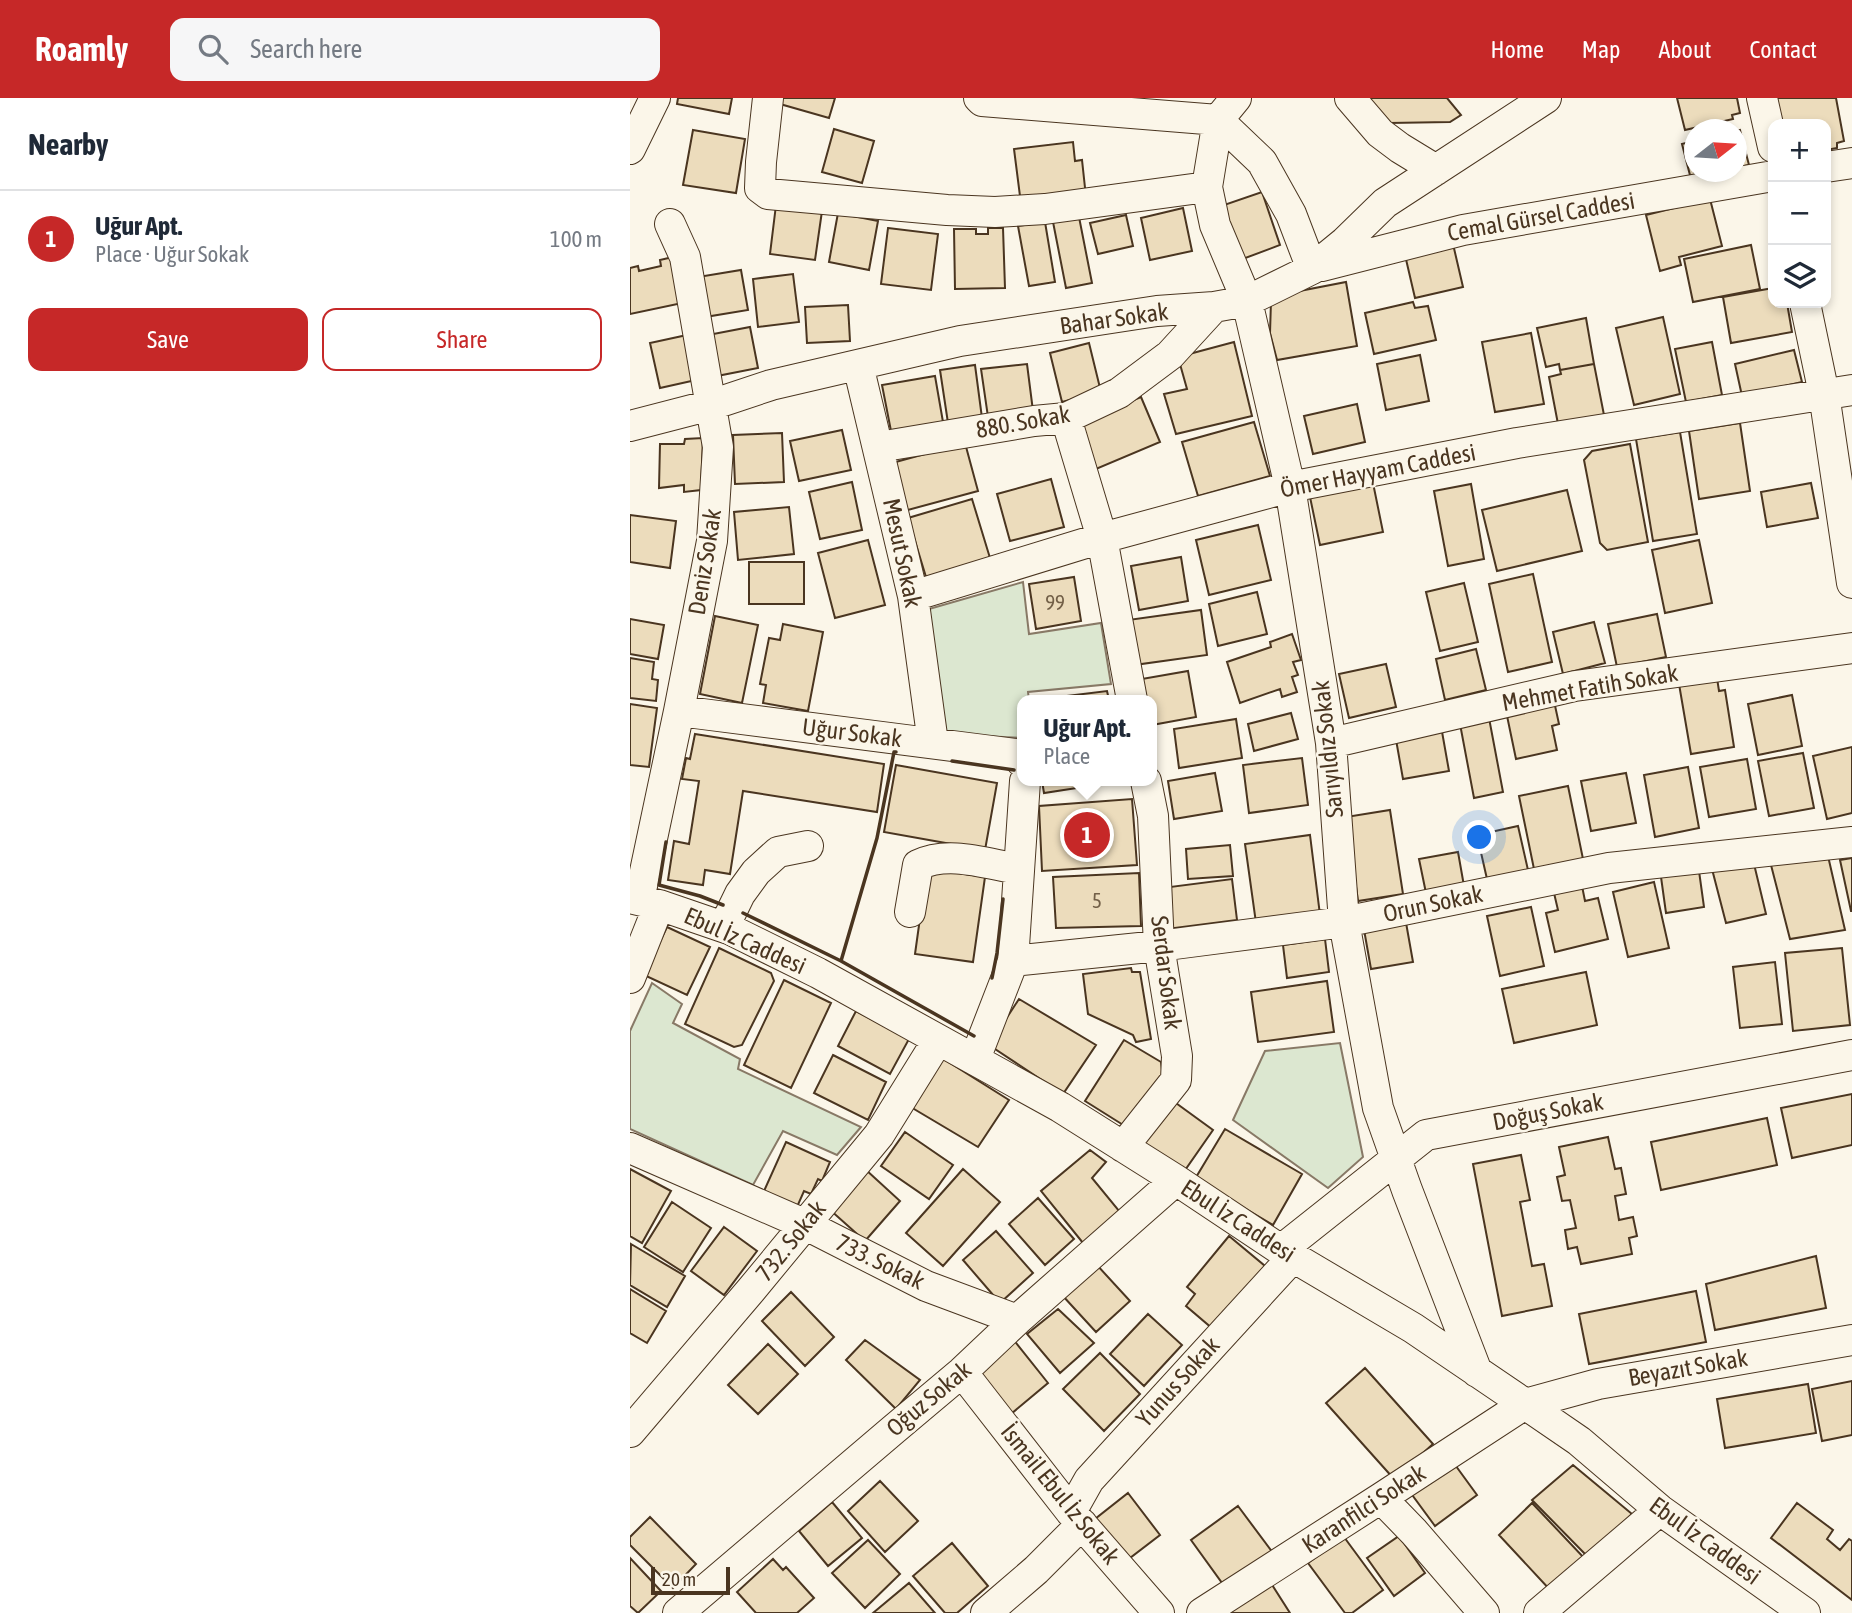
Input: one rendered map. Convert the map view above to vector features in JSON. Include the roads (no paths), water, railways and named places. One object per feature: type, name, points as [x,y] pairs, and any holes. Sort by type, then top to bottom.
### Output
[{"type":"street","points":[[630,149],[655,98]]},
{"type":"street","points":[[768,98],[760,188],[768,194],[995,212],[1045,209],[1207,187]]},
{"type":"street","points":[[979,98],[982,101],[1227,109],[1262,162],[1291,215],[1312,269]]},
{"type":"street","points":[[1350,98],[1380,133],[1436,170]]},
{"type":"street","name":"Bahar Sokak","points":[[630,426],[711,405],[771,385],[960,341],[1157,311],[1214,307],[1247,301],[1312,269],[1345,242],[1385,203],[1546,98]]},
{"type":"street","points":[[1762,98],[1768,125]]},
{"type":"street","name":"Sarıyıldız Sokak","points":[[1227,109],[1207,187],[1215,225],[1247,301],[1290,488],[1331,743],[1344,922],[1378,1108],[1477,1372]]},
{"type":"street","points":[[1831,166],[1852,163]]},
{"type":"street","name":"Cemal Gürsel Caddesi","points":[[1312,269],[1463,230],[1768,177]]},
{"type":"street","name":"Deniz Sokak","points":[[630,978],[712,541],[718,447],[685,257],[670,224]]},
{"type":"street","name":"880. Sokak","points":[[879,447],[1066,418],[1119,393],[1170,355],[1214,307]]},
{"type":"street","points":[[1807,308],[1838,392],[1852,583]]},
{"type":"street","name":"Mesut Sokak","points":[[858,365],[914,596],[933,743]]},
{"type":"street","name":"Ömer Hayyam Caddesi","points":[[914,596],[1102,538],[1290,488],[1517,443],[1838,392]]},
{"type":"street","points":[[1066,418],[1102,538],[1131,695]]},
{"type":"street","name":"Mehmet Fatih Sokak","points":[[1331,743],[1575,686],[1852,648]]},
{"type":"street","name":"Uğur Sokak","points":[[679,711],[1017,756]]},
{"type":"street","points":[[975,1059],[1013,961],[1025,786]]},
{"type":"street","name":"Serdar Sokak","points":[[1123,1147],[1176,1080],[1177,1056],[1159,946],[1153,816],[1147,786]]},
{"type":"street","name":"Orun Sokak","points":[[1013,961],[1159,946],[1344,922],[1609,868],[1852,842]]},
{"type":"street","points":[[724,928],[740,894],[756,872],[778,852],[808,846]]},
{"type":"street","points":[[910,912],[918,865],[926,861],[937,858],[959,859],[1019,869]]},
{"type":"street","name":"Ebul İz Caddesi","points":[[643,901],[724,928],[818,973],[1060,1107],[1287,1254],[1413,1328],[1525,1404],[1579,1441],[1660,1510],[1805,1613]]},
{"type":"street","name":"732. Sokak","points":[[630,1433],[879,1135],[938,1040]]},
{"type":"street","name":"Doğuş Sokak","points":[[1287,1254],[1426,1135],[1852,1055]]},
{"type":"street","name":"733. Sokak","points":[[630,1148],[804,1224],[926,1286],[1017,1320]]},
{"type":"street","name":"Oğuz Sokak","points":[[678,1613],[962,1372],[1176,1180]]},
{"type":"street","name":"Yunus Sokak","points":[[986,1613],[1036,1570],[1077,1518],[1089,1480],[1287,1254]]},
{"type":"street","name":"Beyazıt Sokak","points":[[1525,1404],[1598,1384],[1852,1340]]},
{"type":"street","name":"İsmail Ebul İz Sokak","points":[[962,1372],[1077,1518],[1159,1613]]},
{"type":"street","name":"Karanfilci Sokak","points":[[1202,1613],[1525,1404]]},
{"type":"street","points":[[1381,1498],[1484,1613]]},
{"type":"street","points":[[1539,1613],[1660,1510]]},
{"type":"place","name":"Uğur Apt.","points":[[1087,835]]}]
